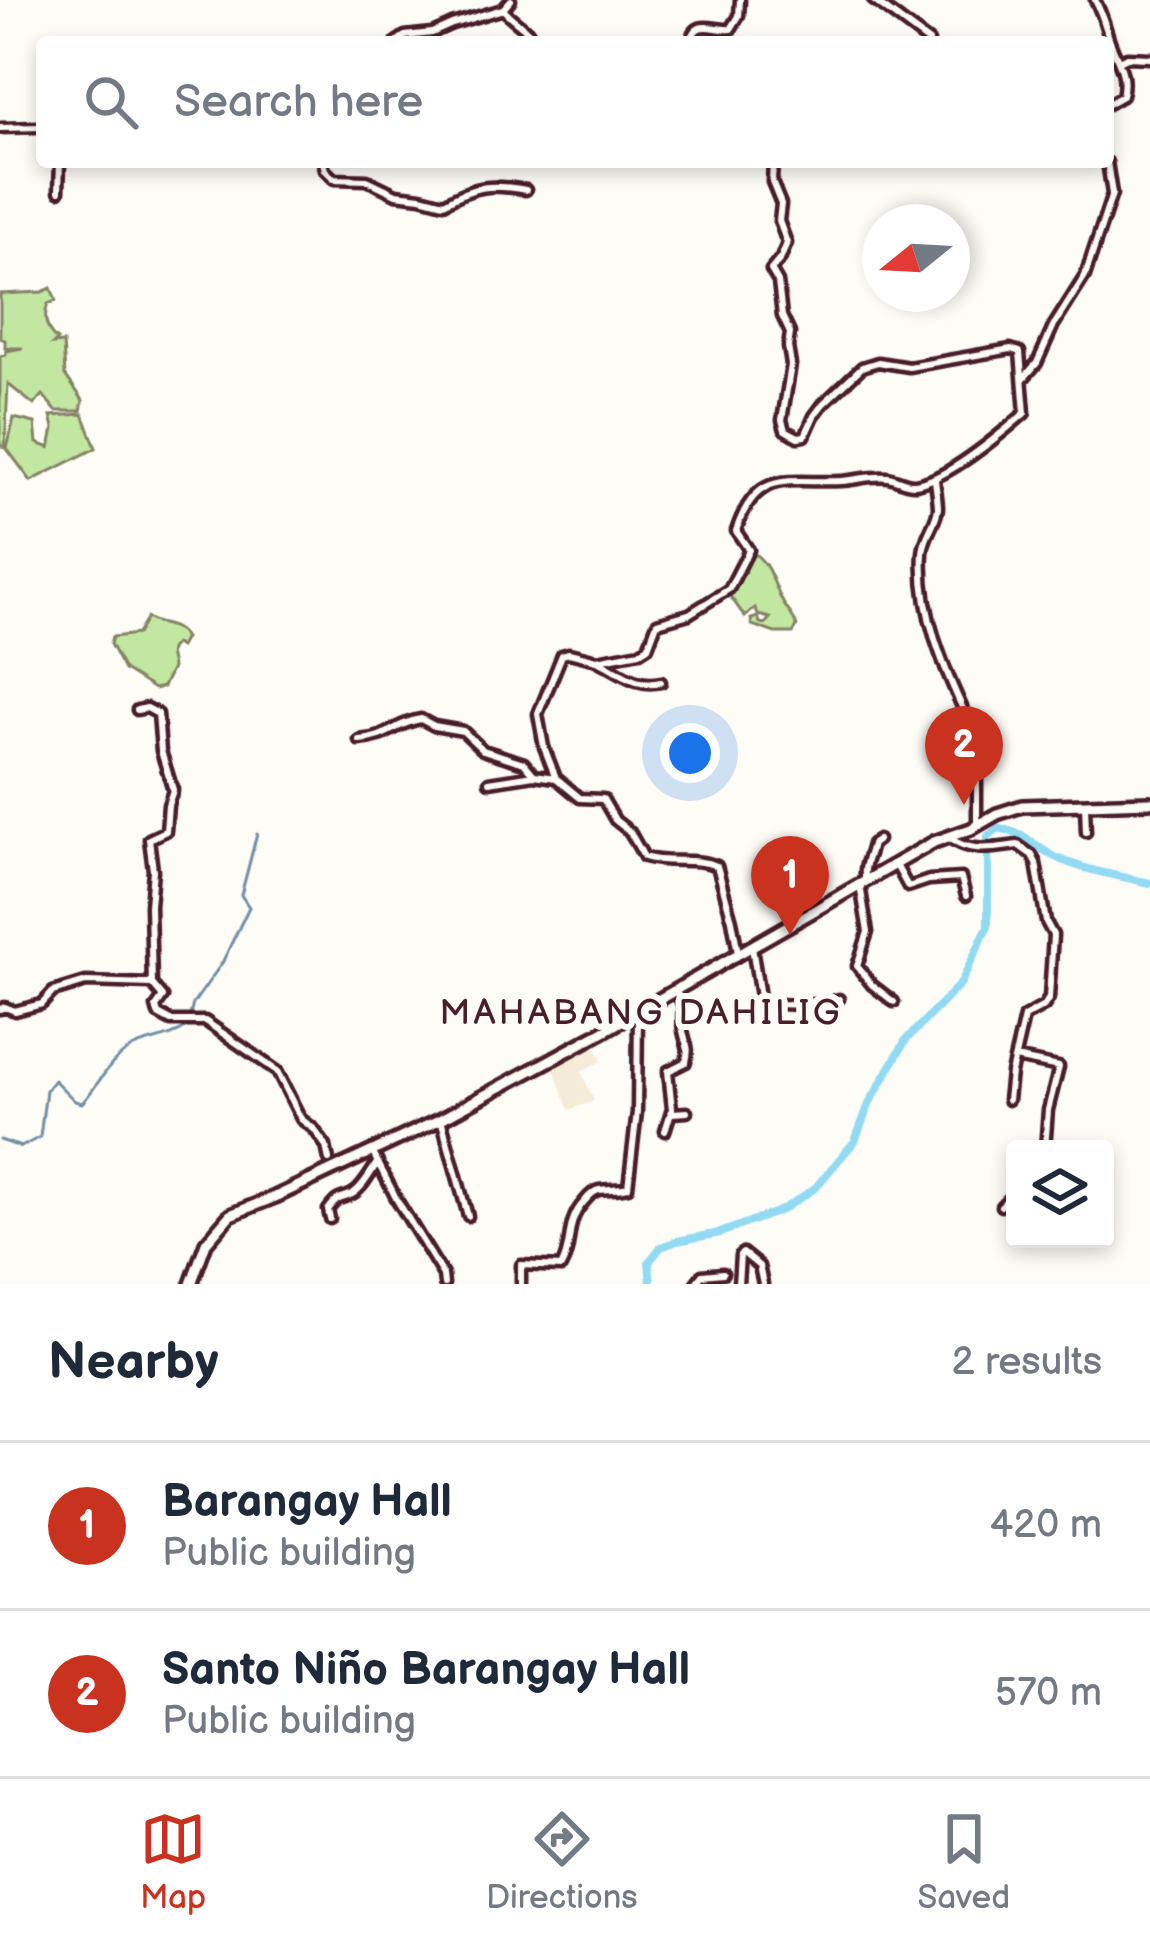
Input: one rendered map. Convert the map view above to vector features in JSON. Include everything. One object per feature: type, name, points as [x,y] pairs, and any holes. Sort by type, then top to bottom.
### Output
[{"type":"street","points":[[405,36],[432,33],[503,9],[512,0]]},
{"type":"street","points":[[692,36],[700,27],[733,27],[740,0]]},
{"type":"street","points":[[873,0],[921,36]]},
{"type":"street","points":[[1095,0],[1109,36]]},
{"type":"street","points":[[503,9],[532,36]]},
{"type":"street","points":[[1114,47],[1121,60],[1124,93],[1114,100]]},
{"type":"street","points":[[1121,60],[1150,58]]},
{"type":"street","points":[[0,128],[36,127]]},
{"type":"street","points":[[58,191],[60,168]]},
{"type":"street","points":[[324,168],[334,179],[367,180],[396,194],[444,203],[469,189],[499,185],[526,190]]},
{"type":"street","points":[[597,660],[645,650],[657,623],[688,614],[731,587],[749,550],[736,531],[760,489],[790,479],[835,482],[889,477],[912,485],[935,478],[989,445],[1024,413],[1020,352],[1014,349],[909,367],[873,363],[854,373],[823,404],[805,436],[785,430],[790,333],[771,270],[787,241],[779,224],[781,203],[772,182],[773,168]]},
{"type":"street","points":[[1023,379],[1037,363],[1054,325],[1084,279],[1112,194],[1108,168]]},
{"type":"street","points":[[935,478],[938,508],[923,552],[926,611],[969,722],[965,747],[976,770],[977,826]]},
{"type":"street","points":[[661,682],[638,683],[597,660],[562,655],[538,714],[541,731],[556,778],[580,799],[603,799],[644,857],[700,860],[717,866],[738,955]]},
{"type":"street","points":[[137,710],[147,708],[158,714],[161,751],[173,790],[166,831],[149,839],[152,984]]},
{"type":"street","points":[[359,740],[378,739],[421,718],[434,726],[463,731],[483,750],[524,763],[534,775]]},
{"type":"street","points":[[489,782],[534,775],[556,778]]},
{"type":"street","points":[[191,1284],[206,1243],[230,1215],[285,1193],[330,1164],[441,1119],[948,837],[1022,806],[1150,802]]},
{"type":"street","points":[[1084,805],[1086,832]]},
{"type":"street","points":[[948,837],[964,847],[995,850],[1018,845],[1034,858],[1046,922],[1053,935],[1048,998],[1044,1006],[1024,1017],[1008,1100]]},
{"type":"street","points":[[878,840],[864,866],[868,932],[857,962],[872,985],[894,1003]]},
{"type":"street","points":[[896,866],[908,887],[961,878],[966,896]]},
{"type":"street","points":[[752,947],[761,1003],[811,1006],[839,999]]},
{"type":"street","points":[[0,1009],[15,1011],[42,1004],[53,992],[86,982],[152,984],[163,994],[158,1013],[171,1021],[205,1021],[277,1071],[301,1119],[324,1143],[330,1164]]},
{"type":"street","points":[[665,1131],[672,1113],[668,1070],[686,1062],[689,1047],[683,1003],[674,989]]},
{"type":"street","points":[[521,1284],[521,1265],[561,1267],[574,1215],[594,1191],[628,1187],[638,1094],[638,1010]]},
{"type":"street","points":[[1016,1058],[1059,1067],[1046,1140]]},
{"type":"street","points":[[672,1113],[687,1112]]},
{"type":"street","points":[[441,1119],[468,1216]]},
{"type":"street","points":[[371,1150],[444,1284]]},
{"type":"street","points":[[330,1219],[329,1208],[341,1196],[354,1193],[376,1162]]},
{"type":"street","points":[[1001,1206],[1006,1201]]},
{"type":"street","points":[[738,1284],[743,1253],[759,1266],[764,1284]]},
{"type":"street","points":[[694,1284],[702,1275],[724,1273]]},
{"type":"shaded area","points":[[591,1038],[602,1061],[581,1071],[594,1101],[569,1110],[551,1061]]},
{"type":"green space","points":[[51,288],[56,301],[48,304],[46,324],[57,340],[53,344],[63,343],[65,375],[83,400],[81,411],[56,411],[43,395],[34,405],[8,384],[5,448],[0,445],[0,356],[23,348],[5,348],[0,338],[0,294]]},
{"type":"green space","points":[[83,414],[96,448],[31,481],[7,449],[14,418],[35,423],[37,443],[50,448],[51,416]]},
{"type":"green space","points":[[749,550],[770,572],[796,623],[793,633],[752,625],[751,619],[758,617],[765,624],[770,618],[758,615],[755,608],[745,617],[727,592]]},
{"type":"green space","points":[[147,618],[177,629],[185,638],[180,647],[175,644],[170,650],[172,668],[163,687],[154,689],[124,670],[110,644],[112,637],[137,634]]},
{"type":"waterway","points":[[651,1284],[649,1262],[661,1247],[720,1233],[782,1210],[815,1188],[855,1141],[870,1102],[906,1040],[961,983],[988,926],[988,836],[999,828],[1068,863],[1150,883]]},
{"type":"waterway","points":[[0,1140],[21,1147],[40,1137],[46,1090],[54,1080],[82,1103],[125,1052],[187,1027],[193,1004],[222,963],[249,907],[241,895],[257,834]]},
{"type":"place","name":"Santo Niño Barangay Hall","points":[[964,805]]},
{"type":"place","name":"Barangay Hall","points":[[790,935]]},
{"type":"district","name":"MAHABANG DAHILIG","points":[[641,1011]]}]
